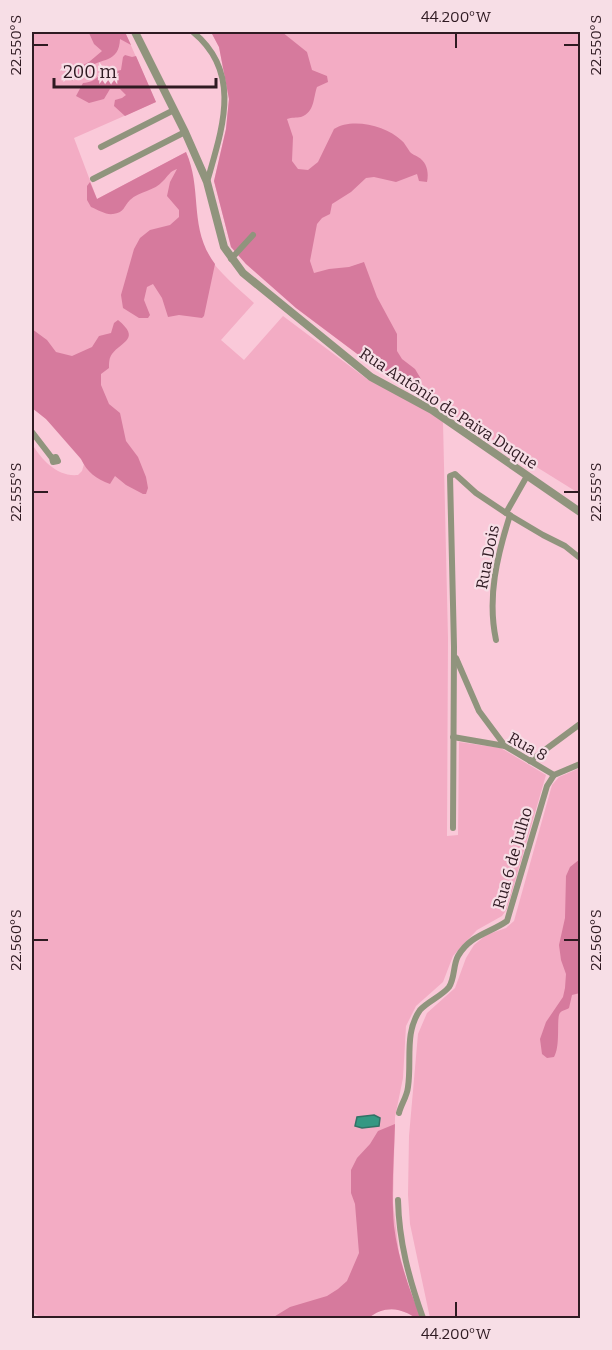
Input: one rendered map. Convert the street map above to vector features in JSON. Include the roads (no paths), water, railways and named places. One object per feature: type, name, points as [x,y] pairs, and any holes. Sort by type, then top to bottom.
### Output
[{"type":"street","name":"Rua Antônio de Paiva Duque","points":[[135,32],[185,132],[207,182],[224,248],[243,273],[371,376],[432,410],[580,512]]},
{"type":"street","points":[[193,32],[213,53],[221,74],[225,97],[220,134],[207,182]]},
{"type":"street","points":[[101,147],[174,110]]},
{"type":"street","points":[[93,179],[185,132]]},
{"type":"street","points":[[231,259],[253,235]]},
{"type":"street","points":[[32,432],[52,458]]},
{"type":"street","points":[[453,828],[453,647],[449,480],[452,474],[508,514],[543,536],[569,548],[580,558]]},
{"type":"street","name":"Rua Dois","points":[[496,640],[493,617],[494,580],[500,548],[508,514],[527,476]]},
{"type":"street","points":[[453,647],[479,711],[505,746]]},
{"type":"street","points":[[530,761],[580,724]]},
{"type":"street","name":"Rua 8","points":[[453,737],[505,746],[554,775]]},
{"type":"street","points":[[554,775],[580,764]]},
{"type":"street","name":"Rua 6 de Julho","points":[[399,1113],[409,1083],[411,1031],[415,1020],[422,1008],[451,984],[458,956],[466,945],[486,930],[504,923],[509,917],[547,786],[554,775]]},
{"type":"street","points":[[398,1200],[399,1232],[404,1262],[423,1318]]}]
